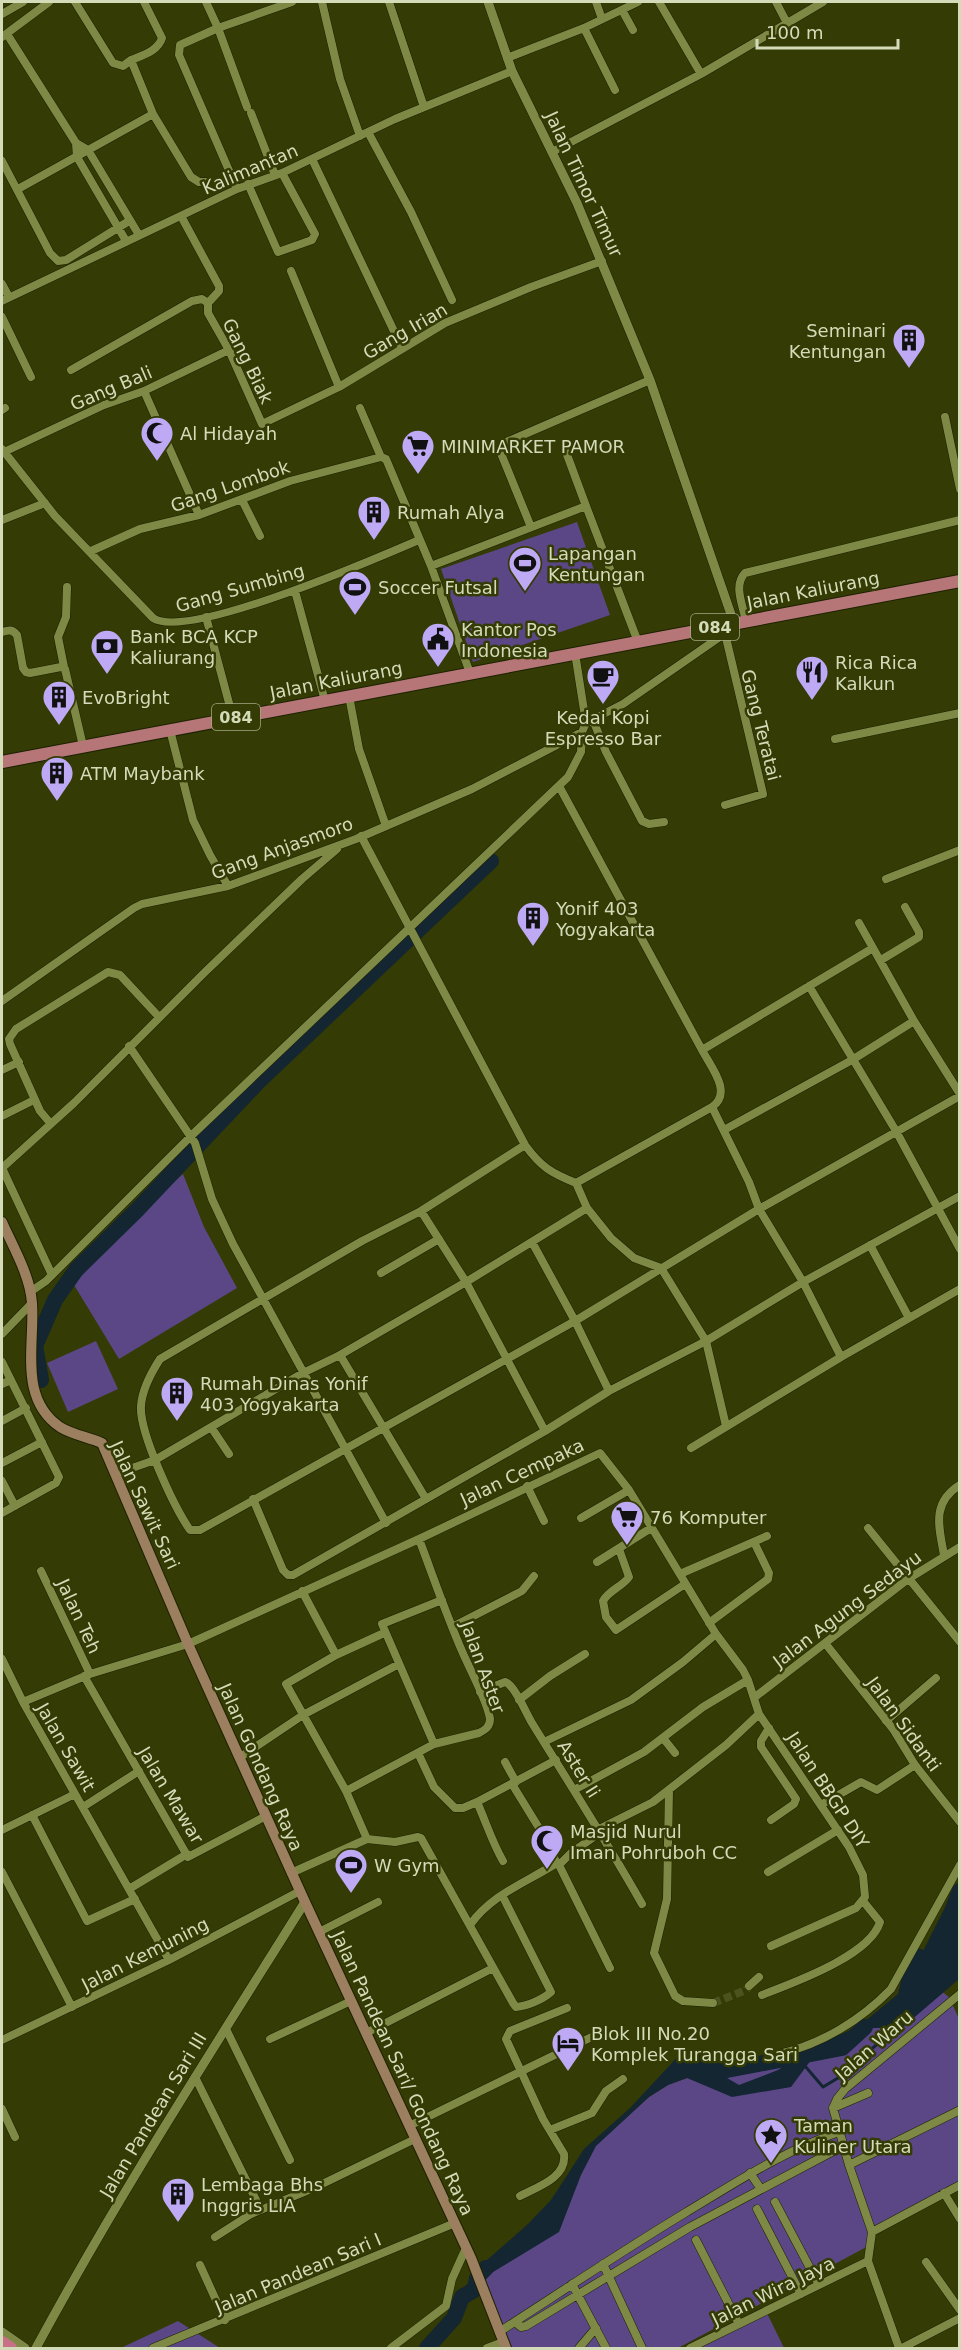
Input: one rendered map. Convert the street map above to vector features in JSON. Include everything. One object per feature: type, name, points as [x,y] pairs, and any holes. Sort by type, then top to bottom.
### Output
[{"type":"highway","points":[[2,2342],[11,2349]]},
{"type":"main road","name":"Jalan Kaliurang","points":[[2,762],[732,626],[960,580]]},
{"type":"main road","points":[[2,1222],[23,1271],[31,1298]]},
{"type":"main road","name":"Jalan Sawit Sari","points":[[31,1298],[30,1372],[40,1405],[48,1417],[59,1426],[69,1432],[102,1443],[188,1644]]},
{"type":"main road","name":"Jalan Gondang Raya","points":[[188,1644],[305,1902]]},
{"type":"main road","name":"Jalan Pandean Sari/ Gondang Raya","points":[[305,1902],[455,2223],[503,2341]]},
{"type":"street","points":[[2,14],[23,2]]},
{"type":"street","points":[[49,2],[4,35],[76,143],[88,150],[139,235]]},
{"type":"street","points":[[75,2],[114,63],[123,66],[157,48],[161,43],[162,38],[144,2]]},
{"type":"street","points":[[206,2],[249,110],[279,174],[315,234],[312,240],[279,252],[248,184]]},
{"type":"street","points":[[237,189],[179,55],[180,45],[218,28],[292,2]]},
{"type":"street","points":[[322,2],[340,79],[364,134],[411,212],[452,300]]},
{"type":"street","points":[[389,2],[424,107]]},
{"type":"street","name":"Jalan Timor Timur","points":[[488,2],[512,71],[577,203],[650,380],[732,626]]},
{"type":"street","points":[[596,2],[602,19]]},
{"type":"street","points":[[507,58],[584,28],[638,2]]},
{"type":"street","points":[[776,2],[787,23]]},
{"type":"street","points":[[552,152],[701,74],[823,2]]},
{"type":"street","points":[[662,3],[701,74]]},
{"type":"street","points":[[622,10],[633,30]]},
{"type":"street","points":[[584,28],[615,90]]},
{"type":"street","points":[[131,60],[153,114],[191,177],[199,182],[206,182]]},
{"type":"street","name":"Kalimantan","points":[[5,299],[248,184],[279,174],[424,107],[512,71]]},
{"type":"street","points":[[18,189],[153,114]]},
{"type":"street","points":[[76,143],[77,157],[126,241]]},
{"type":"street","points":[[312,159],[402,348]]},
{"type":"street","points":[[2,161],[50,252],[58,261],[66,260],[129,221]]},
{"type":"street","name":"Gang Biak","points":[[181,216],[219,286],[219,291],[208,303],[208,313],[229,350],[262,424]]},
{"type":"street","name":"Gang Irian","points":[[262,424],[339,387],[445,322],[602,261]]},
{"type":"street","points":[[291,271],[339,387]]},
{"type":"street","points":[[2,284],[5,299]]},
{"type":"street","points":[[71,370],[192,301],[202,299],[208,303]]},
{"type":"street","points":[[2,317],[31,377]]},
{"type":"street","name":"Gang Bali","points":[[3,450],[104,405],[144,391],[229,350]]},
{"type":"street","points":[[531,527],[500,451],[504,443],[650,380]]},
{"type":"street","points":[[144,391],[199,515]]},
{"type":"street","points":[[360,408],[381,457],[387,459],[431,566],[470,673]]},
{"type":"street","points":[[945,417],[960,489]]},
{"type":"street","points":[[3,450],[45,503],[91,551]]},
{"type":"street","points":[[566,452],[638,642]]},
{"type":"street","name":"Gang Lombok","points":[[91,551],[140,529],[199,515],[290,481],[381,457]]},
{"type":"street","points":[[242,500],[260,536]]},
{"type":"street","points":[[2,520],[22,510],[45,503]]},
{"type":"street","points":[[431,566],[586,506]]},
{"type":"street","points":[[2,1334],[52,1275],[568,777],[581,752],[582,732],[590,721],[623,704],[732,626],[738,587],[745,573],[960,520]]},
{"type":"street","name":"Gang Sumbing","points":[[91,551],[159,622],[177,622],[206,617],[295,591],[419,540]]},
{"type":"street","points":[[67,587],[66,617],[58,637],[64,667],[68,673],[82,746]]},
{"type":"street","points":[[295,591],[325,701]]},
{"type":"street","points":[[206,617],[233,718]]},
{"type":"street","name":"Gang Teratai","points":[[725,805],[763,794],[732,626]]},
{"type":"street","points":[[2,632],[9,630],[17,635],[23,668],[26,672],[64,667]]},
{"type":"street","points":[[575,654],[590,721],[642,821],[647,824],[664,822]]},
{"type":"street","points":[[349,696],[359,749],[386,826]]},
{"type":"street","points":[[835,739],[960,713]]},
{"type":"street","points":[[171,730],[193,820],[228,886]]},
{"type":"street","name":"Gang Anjasmoro","points":[[2,1001],[142,904],[228,886],[348,842],[472,789],[582,732]]},
{"type":"street","points":[[559,786],[721,1087],[719,1102],[712,1107],[576,1183]]},
{"type":"street","points":[[361,836],[525,1145],[538,1162],[550,1172],[576,1183],[587,1208],[611,1238],[634,1258],[661,1268],[706,1341],[726,1426]]},
{"type":"street","points":[[52,1275],[2,1168],[94,1083],[129,1046],[302,879],[348,842]]},
{"type":"street","points":[[886,879],[959,852]]},
{"type":"street","points":[[881,960],[919,937],[905,907]]},
{"type":"street","points":[[525,1145],[421,1211],[362,1241],[160,1359],[144,1388],[141,1422],[155,1460],[190,1530],[200,1530],[575,1321],[759,1209],[960,1095],[914,1021],[859,923]]},
{"type":"street","points":[[702,1050],[873,948]]},
{"type":"street","points":[[51,1124],[34,1100],[9,1039],[16,1029],[108,972],[120,975],[159,1017]]},
{"type":"street","points":[[809,986],[896,1131],[960,1250]]},
{"type":"street","points":[[724,1130],[852,1060],[914,1021]]},
{"type":"street","points":[[129,1046],[193,1139],[212,1199],[234,1244],[386,1523]]},
{"type":"street","points":[[2,1070],[19,1062]]},
{"type":"street","points":[[2,1116],[34,1100]]},
{"type":"street","points":[[712,1107],[759,1209],[803,1282],[841,1357]]},
{"type":"street","points":[[253,1499],[283,1570],[290,1576],[386,1523],[609,1391],[706,1341],[803,1282],[960,1196]]},
{"type":"street","points":[[115,1474],[155,1460],[303,1373],[340,1355],[466,1282],[587,1208]]},
{"type":"street","points":[[421,1211],[466,1282],[544,1431]]},
{"type":"street","points":[[381,1273],[439,1239]]},
{"type":"street","points":[[532,1242],[575,1321],[609,1391]]},
{"type":"street","points":[[870,1245],[909,1318]]},
{"type":"street","points":[[690,1448],[960,1289]]},
{"type":"street","points":[[340,1355],[426,1499]]},
{"type":"street","points":[[2,1362],[57,1470],[58,1481],[2,1513]]},
{"type":"street","points":[[2,1384],[11,1380]]},
{"type":"street","points":[[2,1421],[26,1408]]},
{"type":"street","points":[[211,1427],[229,1454]]},
{"type":"street","points":[[2,1463],[42,1442]]},
{"type":"street","name":"Jalan Cempaka","points":[[188,1644],[419,1539],[600,1453],[629,1490],[709,1623],[748,1680],[755,1701]]},
{"type":"street","points":[[2,1481],[15,1506]]},
{"type":"street","points":[[944,1555],[938,1518],[949,1492],[960,1485]]},
{"type":"street","points":[[527,1486],[544,1521]]},
{"type":"street","points":[[581,1518],[629,1490]]},
{"type":"street","points":[[597,1562],[651,1528]]},
{"type":"street","points":[[868,1528],[960,1642]]},
{"type":"street","points":[[680,1574],[767,1536]]},
{"type":"street","name":"Jalan Aster","points":[[346,1791],[434,1744],[485,1730],[490,1718],[419,1539]]},
{"type":"street","points":[[709,1623],[768,1579],[769,1573],[754,1542]]},
{"type":"street","name":"Jalan Agung Sedayu","points":[[755,1701],[908,1579],[960,1547]]},
{"type":"street","points":[[619,1549],[629,1577],[603,1601],[606,1617],[616,1630],[685,1584]]},
{"type":"street","name":"Jalan Teh","points":[[41,1571],[87,1675]]},
{"type":"street","points":[[452,1627],[522,1591],[534,1576]]},
{"type":"street","points":[[302,1591],[336,1655]]},
{"type":"street","points":[[434,1744],[382,1624],[442,1600]]},
{"type":"street","points":[[367,1839],[346,1791],[286,1687],[286,1682],[384,1633]]},
{"type":"street","points":[[544,1742],[631,1700],[683,1662],[716,1634]]},
{"type":"street","name":"Jalan Sidanti","points":[[825,1643],[886,1720],[915,1765],[960,1822]]},
{"type":"street","name":"Jalan Sawit","points":[[170,1960],[23,1702],[87,1675],[188,1644]]},
{"type":"street","points":[[519,1700],[550,1676],[585,1654]]},
{"type":"street","points":[[2,1659],[23,1702]]},
{"type":"street","points":[[239,1758],[303,1715],[399,1664]]},
{"type":"street","name":"Jalan Mawar","points":[[87,1675],[188,1857],[266,1816]]},
{"type":"street","points":[[886,1720],[936,1678]]},
{"type":"street","points":[[574,1790],[644,1752],[703,1707],[748,1680]]},
{"type":"street","name":"Aster Ii","points":[[480,1692],[509,1682],[642,1904]]},
{"type":"street","name":"Jalan BBGP DIY","points":[[755,1701],[759,1714],[821,1804],[861,1868],[865,1889],[863,1901]]},
{"type":"street","points":[[470,1925],[479,1913],[502,1895],[558,1864],[600,1831],[653,1802],[726,1745],[759,1714]]},
{"type":"street","points":[[769,1728],[761,1747],[796,1799],[794,1804],[771,1820]]},
{"type":"street","points":[[663,1738],[675,1753]]},
{"type":"street","points":[[418,1753],[434,1787],[455,1808],[463,1808],[477,1802],[556,1760]]},
{"type":"street","points":[[505,1762],[610,1968]]},
{"type":"street","points":[[821,1804],[861,1782],[878,1790],[915,1765]]},
{"type":"street","points":[[83,1807],[139,1771]]},
{"type":"street","points":[[669,1790],[667,1899],[654,1953],[675,1996],[683,2001],[713,2003]]},
{"type":"street","points":[[2,1830],[75,1794]]},
{"type":"street","points":[[477,1802],[502,1861]]},
{"type":"street","points":[[32,1815],[87,1921],[135,1899]]},
{"type":"street","points":[[768,1872],[838,1830]]},
{"type":"street","points":[[291,1873],[367,1839],[394,1842],[421,1838],[516,2007],[546,1997],[551,1992],[502,1895]]},
{"type":"street","points":[[129,1889],[187,1854]]},
{"type":"street","points":[[779,2054],[808,2046],[834,2034],[891,1989],[960,1866]]},
{"type":"street","points":[[2,1872],[72,2007]]},
{"type":"street","name":"Jalan Kemuning","points":[[2,2040],[170,1960],[300,1891]]},
{"type":"street","points":[[762,1995],[804,1978],[854,1953],[865,1943],[880,1922],[863,1901],[850,1911],[771,1946]]},
{"type":"street","name":"Jalan Pandean Sari III","points":[[36,2349],[69,2287],[195,2077],[305,1902]]},
{"type":"street","points":[[319,1932],[378,1902]]},
{"type":"street","points":[[366,2033],[493,1968]]},
{"type":"street","points":[[749,1986],[759,1977]]},
{"type":"street","name":"Jalan Waru","points":[[872,2232],[843,2146],[833,2108],[845,2089],[959,1994]]},
{"type":"street","points":[[270,2039],[351,2001]]},
{"type":"street","points":[[520,2196],[554,2178],[565,2160],[507,2044],[508,2035],[514,2029],[567,2008]]},
{"type":"street","points":[[226,2028],[290,2160]]},
{"type":"street","points":[[409,2126],[602,2032]]},
{"type":"street","points":[[195,2077],[261,2210]]},
{"type":"street","points":[[550,2130],[592,2114],[606,2091],[623,2079]]},
{"type":"street","points":[[833,2108],[868,2092]]},
{"type":"street","points":[[2,2109],[15,2137]]},
{"type":"street","points":[[849,2165],[960,2110]]},
{"type":"street","points":[[487,2349],[503,2341],[515,2322],[603,2264],[750,2173],[791,2152],[839,2132]]},
{"type":"street","points":[[215,2237],[261,2210],[316,2187],[415,2139]]},
{"type":"street","points":[[515,2322],[521,2327],[526,2326],[690,2227],[843,2146]]},
{"type":"street","points":[[750,2173],[761,2189]]},
{"type":"street","points":[[960,2185],[872,2232],[868,2261],[900,2349],[960,2318]]},
{"type":"street","points":[[944,2193],[960,2219]]},
{"type":"street","points":[[775,2202],[819,2285]]},
{"type":"street","points":[[757,2209],[801,2294]]},
{"type":"street","points":[[684,2214],[690,2227]]},
{"type":"street","name":"Jalan Pandean Sari I","points":[[153,2349],[455,2223]]},
{"type":"street","points":[[643,2239],[650,2250]]},
{"type":"street","points":[[696,2240],[739,2324]]},
{"type":"street","points":[[391,2349],[447,2306],[452,2279],[468,2253]]},
{"type":"street","name":"Jalan Wira Jaya","points":[[690,2349],[868,2261]]},
{"type":"street","points":[[926,2262],[960,2310]]},
{"type":"street","points":[[603,2264],[642,2349]]},
{"type":"street","points":[[200,2265],[225,2320]]},
{"type":"street","points":[[572,2284],[606,2349]]},
{"type":"street","points":[[579,2349],[596,2328]]},
{"type":"street","points":[[2,2332],[26,2349]]},
{"type":"shaded area","name":"Lapangan Kentungan","points":[[577,522],[610,615],[473,662],[441,569]]},
{"type":"shaded area","points":[[183,1174],[204,1227],[237,1288],[119,1359],[68,1275]]},
{"type":"shaded area","points":[[96,1341],[118,1389],[68,1412],[47,1363]]},
{"type":"shaded area","name":"Taman Kuliner Utara","points":[[920,1975],[949,1997],[959,2019],[959,2183],[872,2231],[872,2244],[678,2348],[510,2348],[478,2276],[540,2243],[595,2146],[649,2097],[668,2085],[687,2078],[842,2048]]},
{"type":"shaded area","points":[[766,2311],[784,2348],[703,2348],[701,2343]]},
{"type":"shaded area","points":[[178,2321],[220,2348],[121,2348]]},
{"type":"water","points":[[959,1879],[959,1979],[902,2028],[873,2028],[814,2056],[791,2087],[732,2097],[687,2078],[668,2085],[649,2097],[596,2146],[581,2175],[559,2232],[470,2286],[469,2276],[528,2224],[551,2200],[584,2149],[630,2108],[683,2051],[716,2053],[720,2074],[739,2085],[778,2070],[815,2045],[858,2027],[898,1994],[904,1968],[915,1947],[935,1954]]},
{"type":"waterway","points":[[41,1380],[35,1346],[55,1300],[76,1270],[137,1210],[258,1082],[491,861]]},
{"type":"waterway","points":[[922,1971],[960,1891]]},
{"type":"waterway","points":[[697,2073],[727,2070],[842,2048],[865,2027]]},
{"type":"waterway","points":[[805,2066],[823,2087],[843,2075],[896,2027]]},
{"type":"waterway","points":[[427,2348],[454,2318],[462,2297],[474,2290],[478,2276],[486,2268]]},
{"type":"tunnel","points":[[713,2003],[746,1990],[749,1986]]},
{"type":"place","name":"Seminari Kentungan","points":[[909,369]]},
{"type":"place","name":"Al Hidayah","points":[[157,462]]},
{"type":"place","name":"MINIMARKET PAMOR","points":[[418,475]]},
{"type":"place","name":"Rumah Alya","points":[[374,541]]},
{"type":"place","name":"Lapangan Kentungan","points":[[525,592]]},
{"type":"place","name":"Soccer Futsal","points":[[355,616]]},
{"type":"place","name":"Kantor Pos Indonesia","points":[[438,668]]},
{"type":"place","name":"Bank BCA KCP Kaliurang","points":[[107,675]]},
{"type":"place","name":"Rica Rica Kalkun","points":[[812,701]]},
{"type":"place","name":"Kedai Kopi Espresso Bar","points":[[603,705]]},
{"type":"place","name":"EvoBright","points":[[59,726]]},
{"type":"place","name":"ATM Maybank","points":[[57,802]]},
{"type":"place","name":"Yonif 403 Yogyakarta","points":[[533,947]]},
{"type":"place","name":"Rumah Dinas Yonif 403 Yogyakarta","points":[[177,1422]]},
{"type":"place","name":"76 Komputer","points":[[627,1546]]},
{"type":"place","name":"Masjid Nurul Iman Pohruboh CC","points":[[547,1870]]},
{"type":"place","name":"W Gym","points":[[351,1894]]},
{"type":"place","name":"Blok III No.20 Komplek Turangga Sari","points":[[568,2072]]},
{"type":"place","name":"Taman Kuliner Utara","points":[[771,2164]]},
{"type":"place","name":"Lembaga Bhs Inggris LIA","points":[[178,2223]]}]
